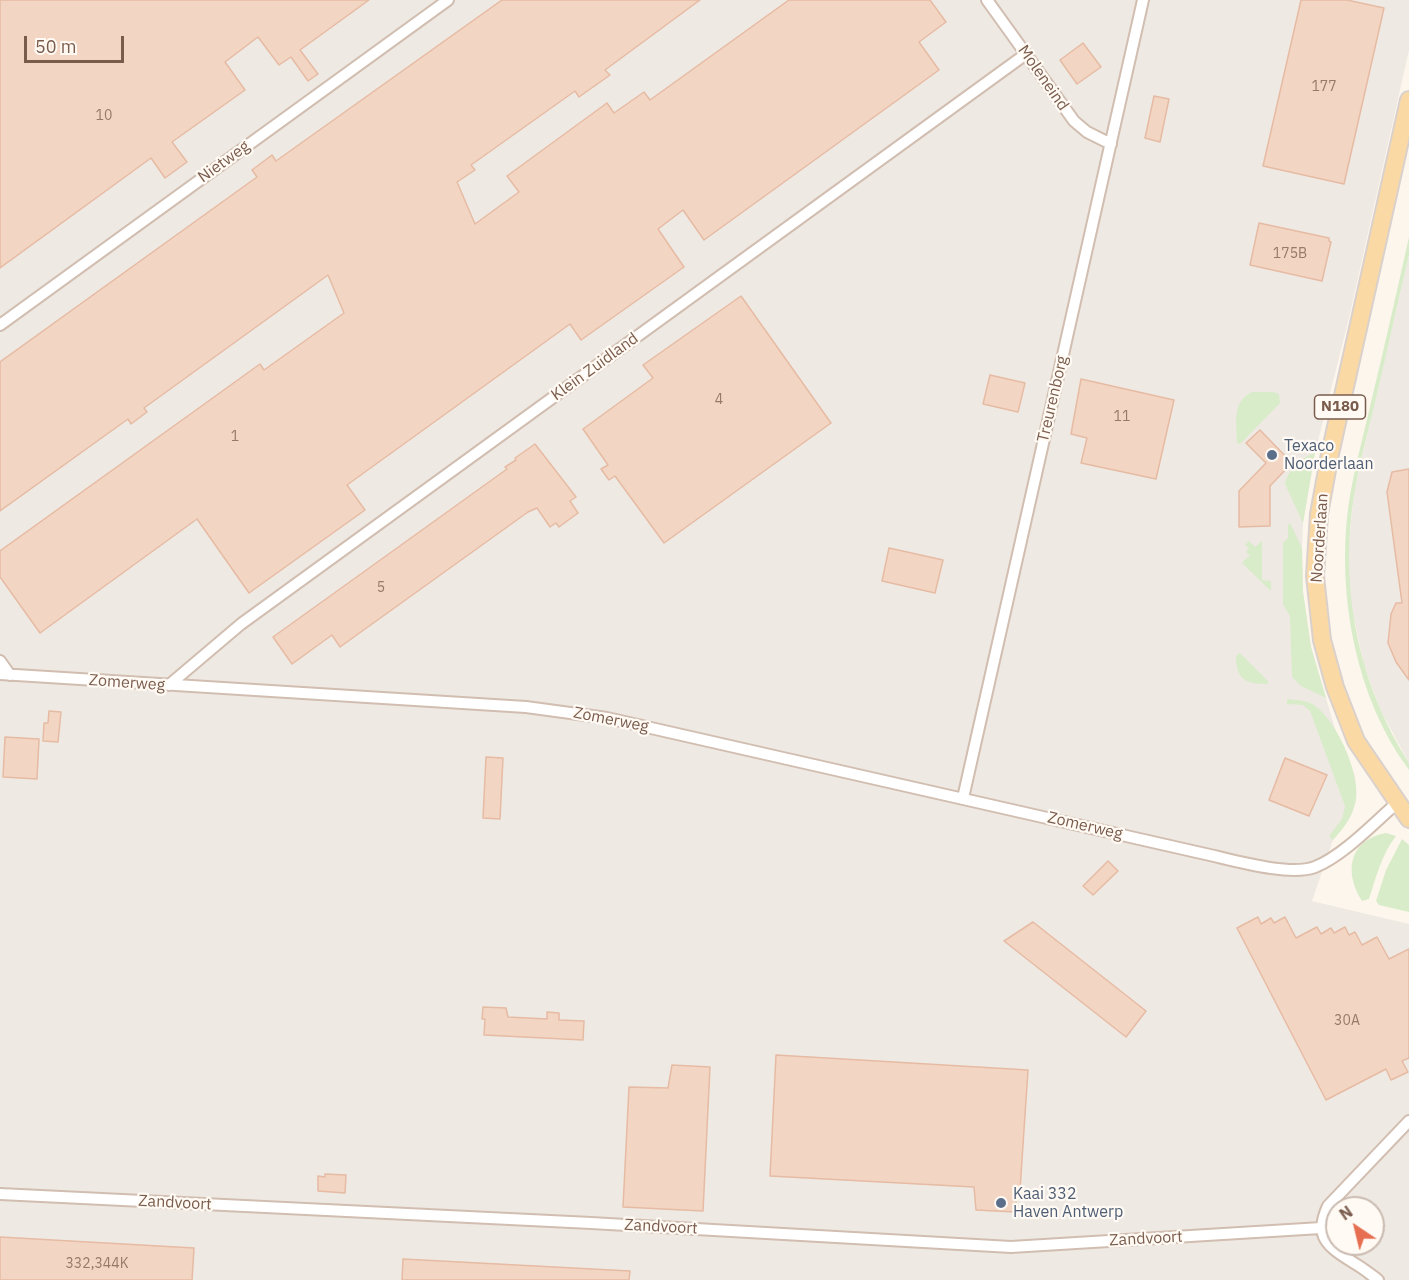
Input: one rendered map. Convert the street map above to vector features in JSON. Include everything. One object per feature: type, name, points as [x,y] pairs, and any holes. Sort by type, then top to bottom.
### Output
[{"type":"main road","name":"Noorderlaan","points":[[1409,100],[1330,454],[1319,514],[1315,576],[1322,640],[1335,687],[1356,741],[1409,819]]},
{"type":"street","name":"Nietweg","points":[[0,325],[448,0]]},
{"type":"street","name":"Moleneind","points":[[987,0],[1074,121],[1087,132],[1111,144]]},
{"type":"street","name":"Treurenborg","points":[[963,798],[1143,0]]},
{"type":"street","name":"Klein Zuidland","points":[[170,685],[241,624],[1026,54]]},
{"type":"street","points":[[0,661],[5,675]]},
{"type":"street","name":"Zomerweg","points":[[5,675],[526,707],[572,712],[607,718],[1210,855],[1295,870],[1313,868],[1334,858],[1398,802]]},
{"type":"street","points":[[1378,1280],[1325,1242],[1321,1228],[1328,1206],[1409,1121]]},
{"type":"street","name":"Zandvoort","points":[[0,1194],[591,1223],[1011,1247],[1321,1228]]},
{"type":"shaded area","points":[[0,0],[1409,0],[1409,50],[1349,318],[1315,453],[1303,523],[1302,548],[1303,592],[1311,647],[1336,732],[1355,776],[1356,790],[1353,811],[1333,840],[1312,901],[1409,924],[1409,1280],[0,1280]]},
{"type":"shaded area","points":[[1409,255],[1409,763],[1380,709],[1364,665],[1349,586],[1349,543],[1354,492]]},
{"type":"green space","points":[[1409,237],[1409,255],[1356,484],[1349,543],[1353,609],[1358,641],[1378,704],[1409,763],[1409,770],[1376,712],[1364,679],[1348,611],[1345,542],[1353,481]]},
{"type":"green space","points":[[1252,392],[1279,394],[1280,403],[1240,444],[1237,443],[1238,408],[1245,396]]},
{"type":"green space","points":[[1315,453],[1303,523],[1285,484],[1296,465]]},
{"type":"green space","points":[[1290,523],[1302,548],[1303,592],[1311,647],[1326,698],[1301,686],[1292,677],[1290,616],[1283,604],[1283,543],[1288,538]]},
{"type":"green space","points":[[1249,541],[1255,547],[1262,541],[1262,580],[1271,581],[1271,591],[1242,563],[1250,555],[1246,552],[1249,548],[1245,545]]},
{"type":"green space","points":[[1240,653],[1268,681],[1268,684],[1254,683],[1240,675],[1236,656]]},
{"type":"green space","points":[[1287,699],[1308,702],[1323,713],[1338,735],[1351,762],[1356,800],[1348,822],[1333,840],[1329,836],[1342,819],[1345,806],[1310,711],[1303,705],[1287,704]]},
{"type":"green space","points":[[1386,833],[1396,836],[1383,858],[1369,899],[1362,901],[1353,880],[1353,859],[1357,850],[1364,843]]},
{"type":"green space","points":[[1402,839],[1409,845],[1409,912],[1379,905],[1376,901],[1386,870]]},
{"type":"building","points":[[0,0],[369,0],[300,50],[318,74],[308,81],[291,57],[279,65],[258,37],[225,62],[245,90],[172,142],[187,162],[165,178],[151,158],[0,268]]},
{"type":"building","points":[[502,0],[700,0],[605,70],[610,75],[579,97],[575,91],[471,165],[475,170],[457,182],[475,224],[519,192],[507,176],[607,103],[614,113],[644,92],[650,100],[789,0],[930,0],[946,22],[919,42],[939,70],[704,240],[683,210],[658,229],[684,267],[581,340],[570,324],[347,485],[365,510],[249,593],[197,519],[40,633],[0,577],[0,551],[260,364],[264,370],[344,313],[328,275],[144,408],[147,412],[131,424],[128,419],[0,511],[0,362],[257,177],[252,170],[272,155],[276,161]]},
{"type":"building","points":[[1301,0],[1347,0],[1384,8],[1344,184],[1263,166]]},
{"type":"building","points":[[1083,43],[1101,67],[1077,84],[1060,60]]},
{"type":"building","points":[[1154,96],[1169,99],[1160,142],[1145,138]]},
{"type":"building","points":[[1259,223],[1329,238],[1331,242],[1322,281],[1250,265]]},
{"type":"building","points":[[741,296],[831,423],[664,543],[615,476],[609,480],[601,469],[608,465],[583,429],[653,378],[643,365]]},
{"type":"building","points":[[990,375],[1025,383],[1018,412],[983,404]]},
{"type":"building","points":[[1081,379],[1174,400],[1156,479],[1081,463],[1087,438],[1071,434]]},
{"type":"building","points":[[1260,430],[1292,463],[1270,486],[1270,526],[1239,527],[1239,491],[1266,463],[1246,443]]},
{"type":"building","points":[[535,444],[576,497],[570,501],[578,513],[559,527],[556,523],[550,527],[537,508],[528,512],[340,647],[332,635],[292,664],[273,637],[507,469],[505,467],[516,460],[515,458]]},
{"type":"building","points":[[1409,469],[1409,680],[1396,662],[1388,643],[1391,614],[1396,603],[1402,603],[1387,492],[1392,472]]},
{"type":"building","points":[[889,548],[943,560],[935,593],[882,581]]},
{"type":"building","points":[[49,711],[61,712],[58,742],[43,741],[44,723],[48,723]]},
{"type":"building","points":[[5,737],[39,739],[37,779],[3,777]]},
{"type":"building","points":[[486,757],[503,758],[500,819],[483,818]]},
{"type":"building","points":[[1285,758],[1327,775],[1309,816],[1269,800]]},
{"type":"building","points":[[1108,861],[1118,871],[1093,895],[1083,886]]},
{"type":"building","points":[[1258,917],[1261,924],[1271,918],[1274,923],[1285,917],[1296,938],[1317,927],[1321,934],[1331,928],[1334,933],[1345,927],[1349,935],[1355,932],[1362,945],[1377,937],[1389,959],[1409,949],[1409,1058],[1402,1061],[1408,1072],[1391,1080],[1386,1069],[1326,1100],[1237,928]]},
{"type":"building","points":[[1033,922],[1146,1011],[1126,1037],[1004,941]]},
{"type":"building","points":[[483,1007],[506,1008],[508,1017],[547,1019],[547,1012],[559,1013],[559,1020],[584,1021],[583,1040],[484,1035]]},
{"type":"building","points":[[776,1055],[1028,1070],[1020,1190],[1017,1190],[1015,1212],[976,1210],[974,1187],[770,1176]]},
{"type":"building","points":[[672,1065],[710,1067],[703,1211],[623,1207],[629,1087],[668,1088]]},
{"type":"building","points":[[325,1174],[346,1175],[345,1193],[318,1191],[318,1176],[325,1177]]},
{"type":"building","points":[[0,1237],[194,1248],[192,1280],[0,1280]]},
{"type":"building","points":[[403,1259],[630,1271],[629,1280],[402,1280]]},
{"type":"place","name":"Texaco Noorderlaan","points":[[1272,455]]},
{"type":"place","name":"Kaai 332 Haven Antwerp","points":[[1001,1203]]}]
